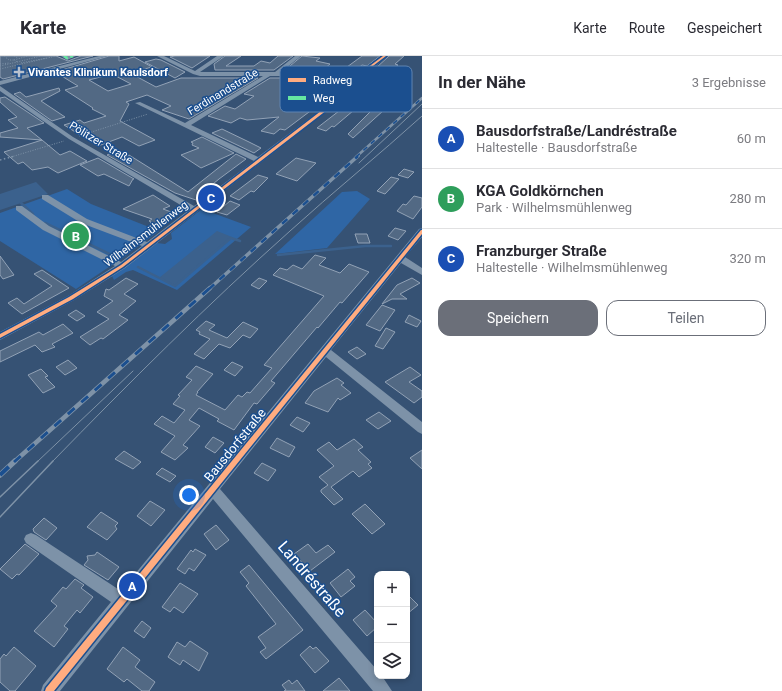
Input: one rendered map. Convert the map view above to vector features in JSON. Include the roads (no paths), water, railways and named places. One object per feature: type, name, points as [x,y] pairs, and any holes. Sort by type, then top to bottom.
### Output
[{"type":"street","points":[[64,56],[67,58],[73,56]]},
{"type":"street","points":[[0,83],[105,56]]},
{"type":"street","points":[[160,56],[194,73],[278,74]]},
{"type":"street","points":[[194,73],[220,56]]},
{"type":"street","name":"Ferdinandstraße","points":[[286,66],[298,56]]},
{"type":"street","points":[[373,66],[385,56]]},
{"type":"street","name":"Ferdinandstraße","points":[[278,74],[280,70]]},
{"type":"street","name":"Ferdinandstraße","points":[[185,126],[268,74]]},
{"type":"street","name":"Pölitzer Straße","points":[[0,88],[71,138],[195,210]]},
{"type":"street","points":[[138,103],[260,161]]},
{"type":"street","name":"Wilhelmsmühlenweg","points":[[0,336],[71,298],[122,266],[319,115],[328,117],[334,112]]},
{"type":"street","points":[[45,197],[84,221],[149,246]]},
{"type":"street","points":[[19,208],[30,218],[46,228],[122,266]]},
{"type":"street","name":"Bausdorfstraße","points":[[49,691],[121,600],[213,490],[422,231]]},
{"type":"street","points":[[400,258],[422,272]]},
{"type":"street","points":[[325,351],[422,429]]},
{"type":"street","name":"Landréstraße","points":[[213,490],[384,691]]},
{"type":"street","points":[[31,539],[121,600]]},
{"type":"waterway","points":[[21,203],[33,214]]},
{"type":"waterway","points":[[45,223],[118,258]]},
{"type":"waterway","points":[[138,267],[175,286],[231,238],[240,241]]},
{"type":"waterway","points":[[278,255],[365,246],[391,246]]},
{"type":"tram line","points":[[359,163],[422,104]]},
{"type":"tram line","points":[[52,462],[139,374],[229,287],[306,216],[422,116]]},
{"type":"tram line","points":[[37,462],[133,371]]},
{"type":"tram line","points":[[0,497],[38,461]]},
{"type":"tram line","points":[[0,517],[53,461]]},
{"type":"railway","points":[[412,107],[422,98]]},
{"type":"railway","points":[[356,157],[406,112]]},
{"type":"railway","points":[[209,289],[358,156]]},
{"type":"railway","points":[[14,462],[210,288]]},
{"type":"railway","points":[[0,475],[15,461]]},
{"type":"place","name":"Vivantes Klinikum Kaulsdorf","points":[[19,72]]},
{"type":"place","name":"Franzburger Straße","points":[[211,198]]},
{"type":"place","name":"KGA Goldkörnchen","points":[[76,236]]},
{"type":"place","name":"Bausdorfstraße/Landréstraße","points":[[132,586]]}]
